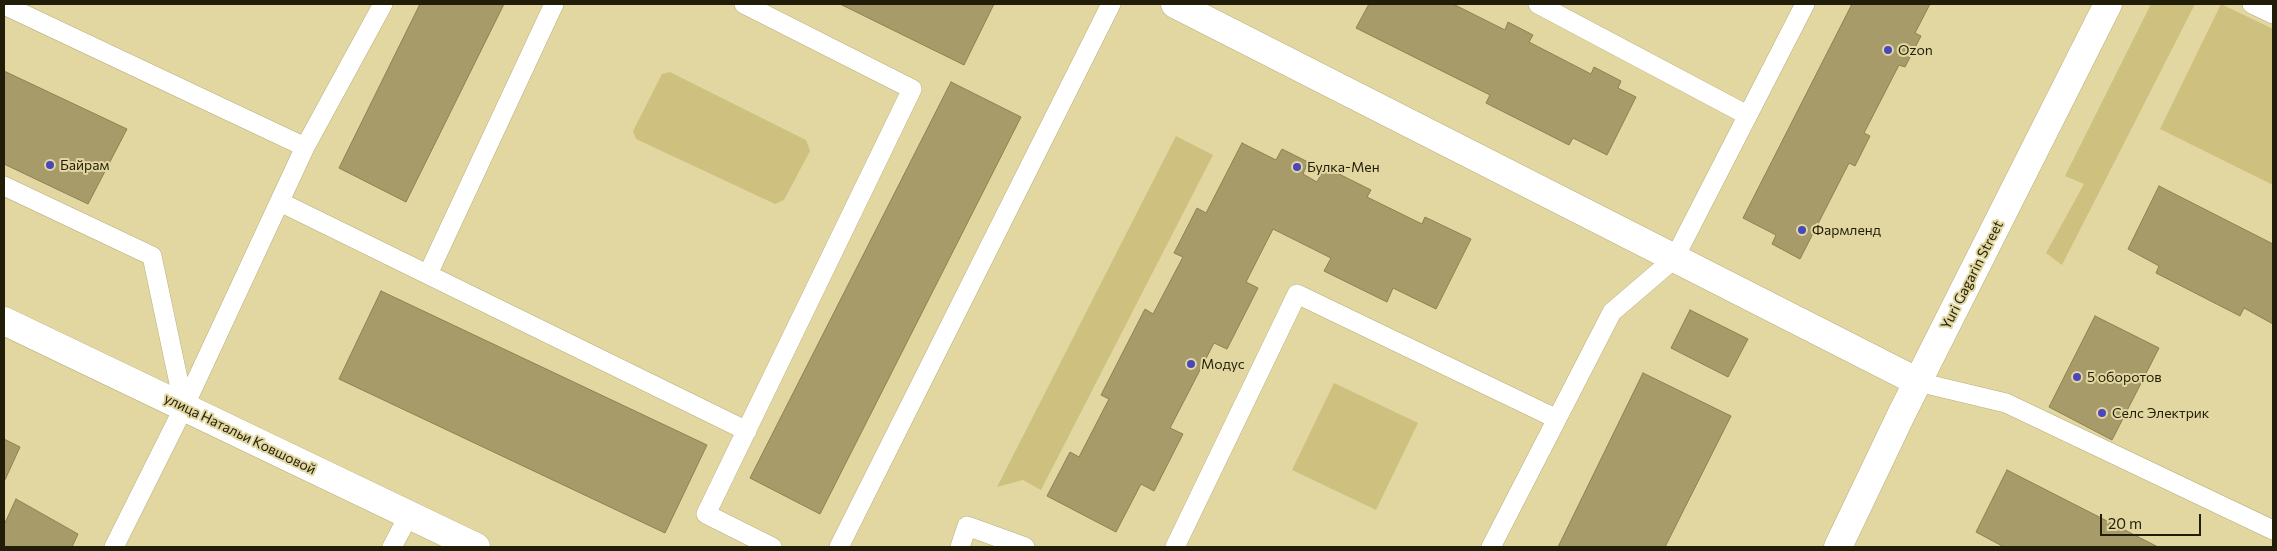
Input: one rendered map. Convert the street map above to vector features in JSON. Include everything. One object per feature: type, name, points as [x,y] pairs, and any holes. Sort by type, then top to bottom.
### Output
[{"type":"street","points":[[1175,4],[1208,11],[1674,259],[1918,382]]},
{"type":"street","name":"Yuri Gagarin Street","points":[[1838,547],[1918,382],[2108,4]]},
{"type":"street","name":"улица Натальи Ковшовой","points":[[4,321],[476,547]]},
{"type":"lane","points":[[114,547],[184,407],[305,147],[383,4]]},
{"type":"lane","points":[[428,274],[554,4]]},
{"type":"lane","points":[[744,4],[912,89],[706,514],[772,547]]},
{"type":"lane","points":[[839,547],[1111,4]]},
{"type":"lane","points":[[1538,4],[1747,115]]},
{"type":"lane","points":[[1491,547],[1612,312],[1674,259],[1805,4]]},
{"type":"lane","points":[[2252,4],[2273,14]]},
{"type":"lane","points":[[4,5],[305,147]]},
{"type":"lane","points":[[4,186],[152,256],[184,407]]},
{"type":"lane","points":[[280,202],[747,431]]},
{"type":"lane","points":[[1174,547],[1297,294],[1557,418]]},
{"type":"lane","points":[[1918,382],[2006,403],[2273,530]]},
{"type":"lane","points":[[392,547],[409,515]]},
{"type":"lane","points":[[960,547],[967,526],[1025,547]]},
{"type":"shaded area","points":[[2151,4],[2195,4],[2062,265],[2046,253],[2084,184],[2065,176]]},
{"type":"shaded area","points":[[2221,4],[2273,29],[2273,185],[2160,129]]},
{"type":"shaded area","points":[[670,72],[806,140],[810,151],[784,200],[775,204],[636,139],[633,131],[662,74]]},
{"type":"shaded area","points":[[1176,136],[1213,155],[1041,490],[1023,480],[997,487]]},
{"type":"shaded area","points":[[1334,383],[1418,423],[1376,510],[1292,470]]},
{"type":"building","points":[[420,4],[504,4],[406,202],[339,168]]},
{"type":"building","points":[[840,4],[994,4],[964,65]]},
{"type":"building","points":[[1369,4],[1453,4],[1505,30],[1508,22],[1533,35],[1529,42],[1591,74],[1594,67],[1621,81],[1618,88],[1636,97],[1607,155],[1573,138],[1569,145],[1486,103],[1490,95],[1356,28]]},
{"type":"building","points":[[1852,4],[1930,4],[1915,33],[1921,36],[1905,67],[1899,65],[1864,133],[1870,136],[1855,166],[1849,163],[1800,259],[1772,244],[1776,235],[1743,218]]},
{"type":"building","points":[[4,71],[127,129],[88,204],[4,164]]},
{"type":"building","points":[[951,82],[1021,117],[820,514],[750,478]]},
{"type":"building","points":[[1242,143],[1276,160],[1282,149],[1308,162],[1303,174],[1317,182],[1325,167],[1371,190],[1367,197],[1422,224],[1425,217],[1471,239],[1436,309],[1393,288],[1387,302],[1324,271],[1331,258],[1273,229],[1246,282],[1258,288],[1227,349],[1214,343],[1170,428],[1183,434],[1154,491],[1141,484],[1116,532],[1047,496],[1070,452],[1079,457],[1109,399],[1101,395],[1145,309],[1153,314],[1183,257],[1174,253],[1197,208],[1206,213]]},
{"type":"building","points":[[2159,186],[2273,244],[2273,324],[2244,308],[2240,316],[2156,273],[2159,266],[2128,249]]},
{"type":"building","points":[[381,291],[707,445],[665,533],[339,379]]},
{"type":"building","points":[[1690,310],[1748,339],[1728,377],[1671,348]]},
{"type":"building","points":[[2095,316],[2159,348],[2112,440],[2049,407]]},
{"type":"building","points":[[1643,373],[1731,416],[1665,547],[1558,547]]},
{"type":"building","points":[[4,439],[20,447],[4,482]]},
{"type":"building","points":[[2007,470],[2158,547],[2004,547],[1976,532]]},
{"type":"building","points":[[16,499],[78,534],[72,547],[4,547],[4,525]]},
{"type":"place","name":"Ozon","points":[[1888,50]]},
{"type":"place","name":"Байрам","points":[[50,165]]},
{"type":"place","name":"Булка-Мен","points":[[1297,167]]},
{"type":"place","name":"Фармленд","points":[[1802,230]]},
{"type":"place","name":"Модус","points":[[1191,364]]},
{"type":"place","name":"5 оборотов","points":[[2077,377]]},
{"type":"place","name":"Селс Электрик","points":[[2102,413]]}]
